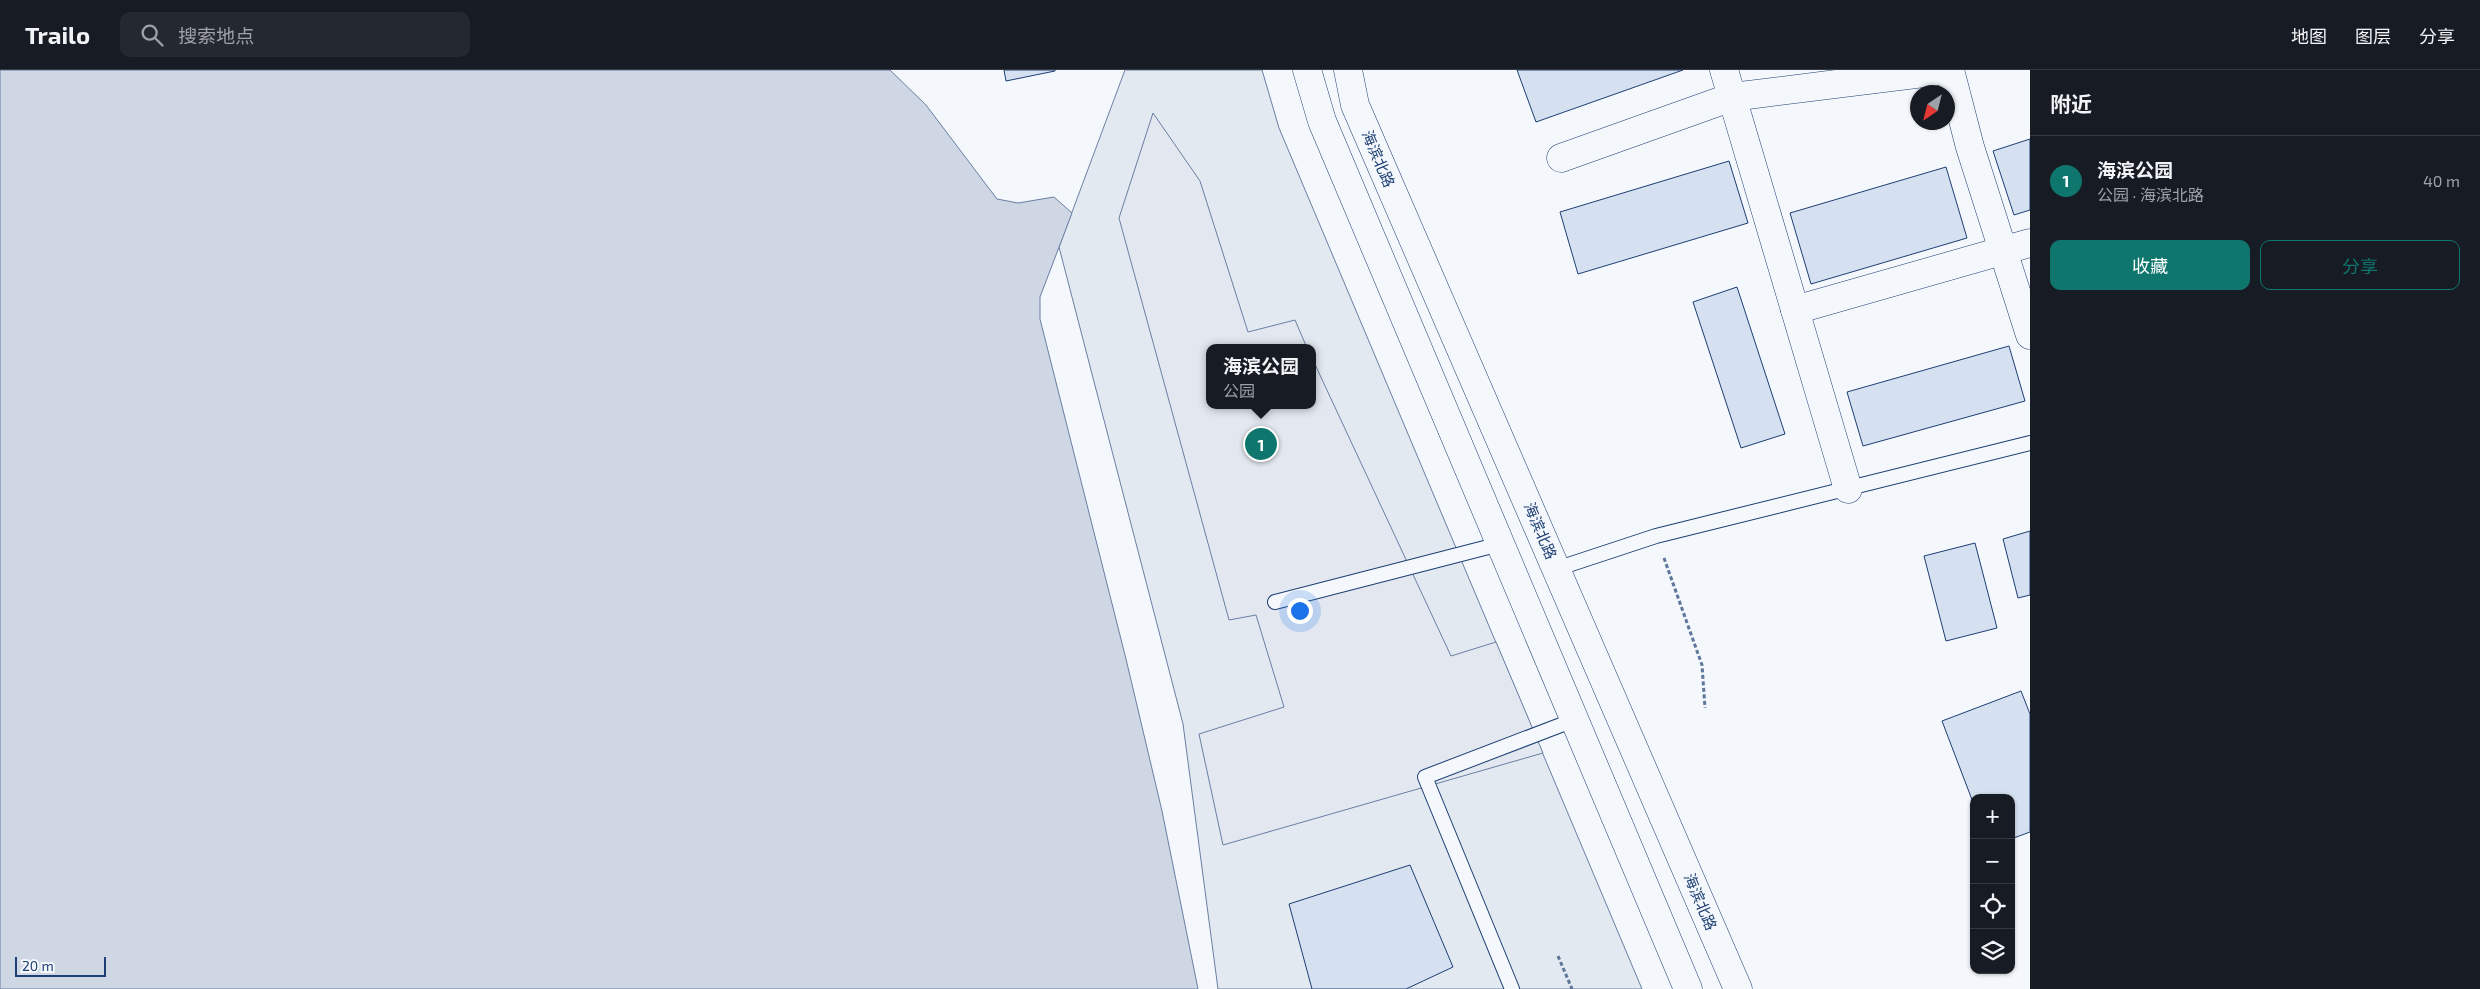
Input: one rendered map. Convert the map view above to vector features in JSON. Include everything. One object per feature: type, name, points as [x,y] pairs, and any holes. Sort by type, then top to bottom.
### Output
[{"type":"main road","points":[[1307,70],[1322,121],[1688,989]]},
{"type":"main road","name":"海滨北路","points":[[1348,70],[1355,105],[1738,989]]},
{"type":"main road","points":[[1724,70],[1848,489]]},
{"type":"main road","points":[[1561,158],[1732,97],[1949,70],[1970,147],[2030,335]]},
{"type":"main road","points":[[1795,310],[2004,252],[2030,243]]},
{"type":"lane","points":[[1556,569],[1656,536],[2030,443]]},
{"type":"lane","points":[[1275,602],[1500,544]]},
{"type":"lane","points":[[1512,989],[1425,777],[1574,720]]},
{"type":"path","points":[[1656,536],[1702,666],[1705,708]]},
{"type":"path","points":[[1558,956],[1572,989]]},
{"type":"shaded area","points":[[0,70],[890,70],[926,105],[997,199],[1018,203],[1054,197],[1072,213],[1040,297],[1040,319],[1126,659],[1162,811],[1198,989],[0,989]]},
{"type":"shaded area","points":[[1125,70],[1262,70],[1279,128],[1642,989],[1218,989],[1183,724],[1059,247]]},
{"type":"shaded area","points":[[1153,113],[1200,181],[1248,332],[1295,320],[1305,344],[1206,344],[1206,409],[1316,409],[1316,367],[1451,656],[1496,642],[1543,753],[1223,845],[1199,734],[1284,707],[1256,615],[1229,620],[1119,218]]},
{"type":"building","points":[[1004,70],[1055,70],[1055,71],[1006,81]]},
{"type":"building","points":[[1517,70],[1683,70],[1536,122]]},
{"type":"building","points":[[2030,139],[2030,210],[2014,215],[1993,151]]},
{"type":"building","points":[[1729,161],[1748,223],[1578,274],[1560,212]]},
{"type":"building","points":[[1946,167],[1967,238],[1811,284],[1790,213]]},
{"type":"building","points":[[1737,287],[1785,434],[1741,448],[1693,302]]},
{"type":"building","points":[[2009,346],[2025,401],[1863,446],[1847,392]]},
{"type":"building","points":[[2030,531],[2030,595],[2018,598],[2003,539]]},
{"type":"building","points":[[1975,543],[1997,628],[1946,641],[1924,556]]},
{"type":"building","points":[[2021,691],[2030,714],[2030,832],[2015,838],[2015,794],[1970,794],[1942,721]]},
{"type":"building","points":[[1410,865],[1453,967],[1406,989],[1312,989],[1289,904]]},
{"type":"place","name":"海滨公园","points":[[1261,444]]}]
